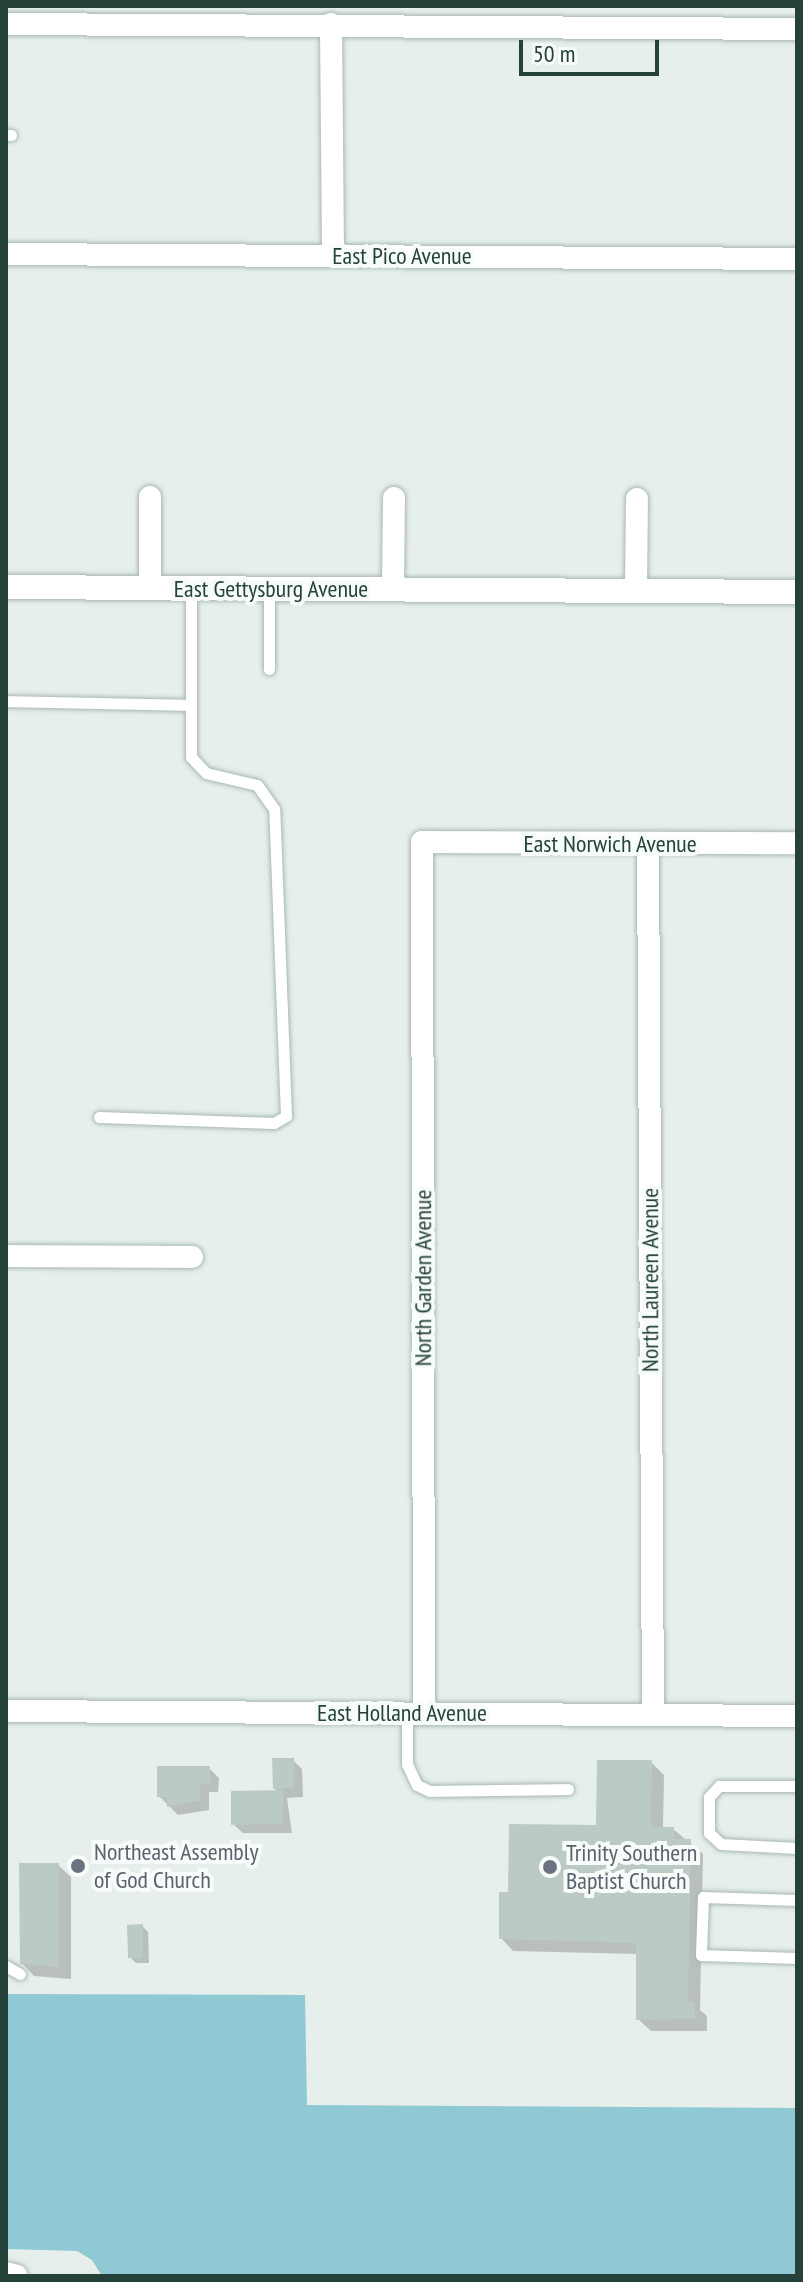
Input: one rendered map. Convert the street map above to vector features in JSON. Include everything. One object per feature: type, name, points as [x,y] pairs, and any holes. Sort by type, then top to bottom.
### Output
[{"type":"street","points":[[6,24],[797,29]]},
{"type":"street","points":[[331,24],[333,255]]},
{"type":"street","name":"East Pico Avenue","points":[[6,254],[797,259]]},
{"type":"street","name":"East Gettysburg Avenue","points":[[150,497],[150,588]]},
{"type":"street","name":"East Gettysburg Avenue","points":[[393,589],[394,498]]},
{"type":"street","points":[[636,591],[637,499]]},
{"type":"street","name":"East Gettysburg Avenue","points":[[6,587],[797,592]]},
{"type":"street","name":"East Norwich Avenue","points":[[422,842],[797,843]]},
{"type":"street","name":"North Garden Avenue","points":[[415,1713],[422,842]]},
{"type":"street","name":"North Laureen Avenue","points":[[648,845],[653,1715]]},
{"type":"street","points":[[6,1256],[192,1257]]},
{"type":"street","name":"East Holland Avenue","points":[[6,1711],[797,1716]]},
{"type":"street","points":[[6,2273],[17,2276]]},
{"type":"lane","points":[[99,1117],[274,1123],[286,1116],[274,809],[257,785],[196,766],[191,757],[191,588]]},
{"type":"lane","points":[[269,589],[269,669]]},
{"type":"lane","points":[[6,701],[190,705]]},
{"type":"lane","points":[[415,1713],[407,1764],[417,1785],[430,1791],[568,1789]]},
{"type":"lane","points":[[797,1786],[719,1786],[709,1797],[709,1833],[721,1844],[797,1848]]},
{"type":"lane","points":[[797,1900],[703,1897],[701,1955],[797,1958]]},
{"type":"lane","points":[[6,1966],[20,1974]]},
{"type":"water","points":[[6,1994],[305,1995],[307,2105],[797,2108],[797,2276],[102,2276],[92,2260],[77,2251],[6,2249]]},
{"type":"building","points":[[272,1758],[294,1758],[294,1788],[273,1789]]},
{"type":"building","points":[[597,1760],[652,1760],[651,1827],[674,1827],[674,1839],[691,1839],[688,2002],[695,2002],[695,2019],[636,2020],[636,1943],[499,1939],[499,1892],[508,1892],[509,1824],[596,1825]]},
{"type":"building","points":[[157,1766],[210,1766],[210,1784],[200,1784],[200,1801],[167,1807],[167,1797],[157,1797]]},
{"type":"building","points":[[283,1790],[283,1824],[231,1825],[231,1791]]},
{"type":"building","points":[[19,1863],[59,1863],[59,1967],[20,1964]]},
{"type":"building","points":[[143,1924],[143,1958],[128,1958],[127,1925]]},
{"type":"place","name":"Northeast Assembly of God Church","points":[[78,1866]]},
{"type":"place","name":"Trinity Southern Baptist Church","points":[[550,1867]]}]
